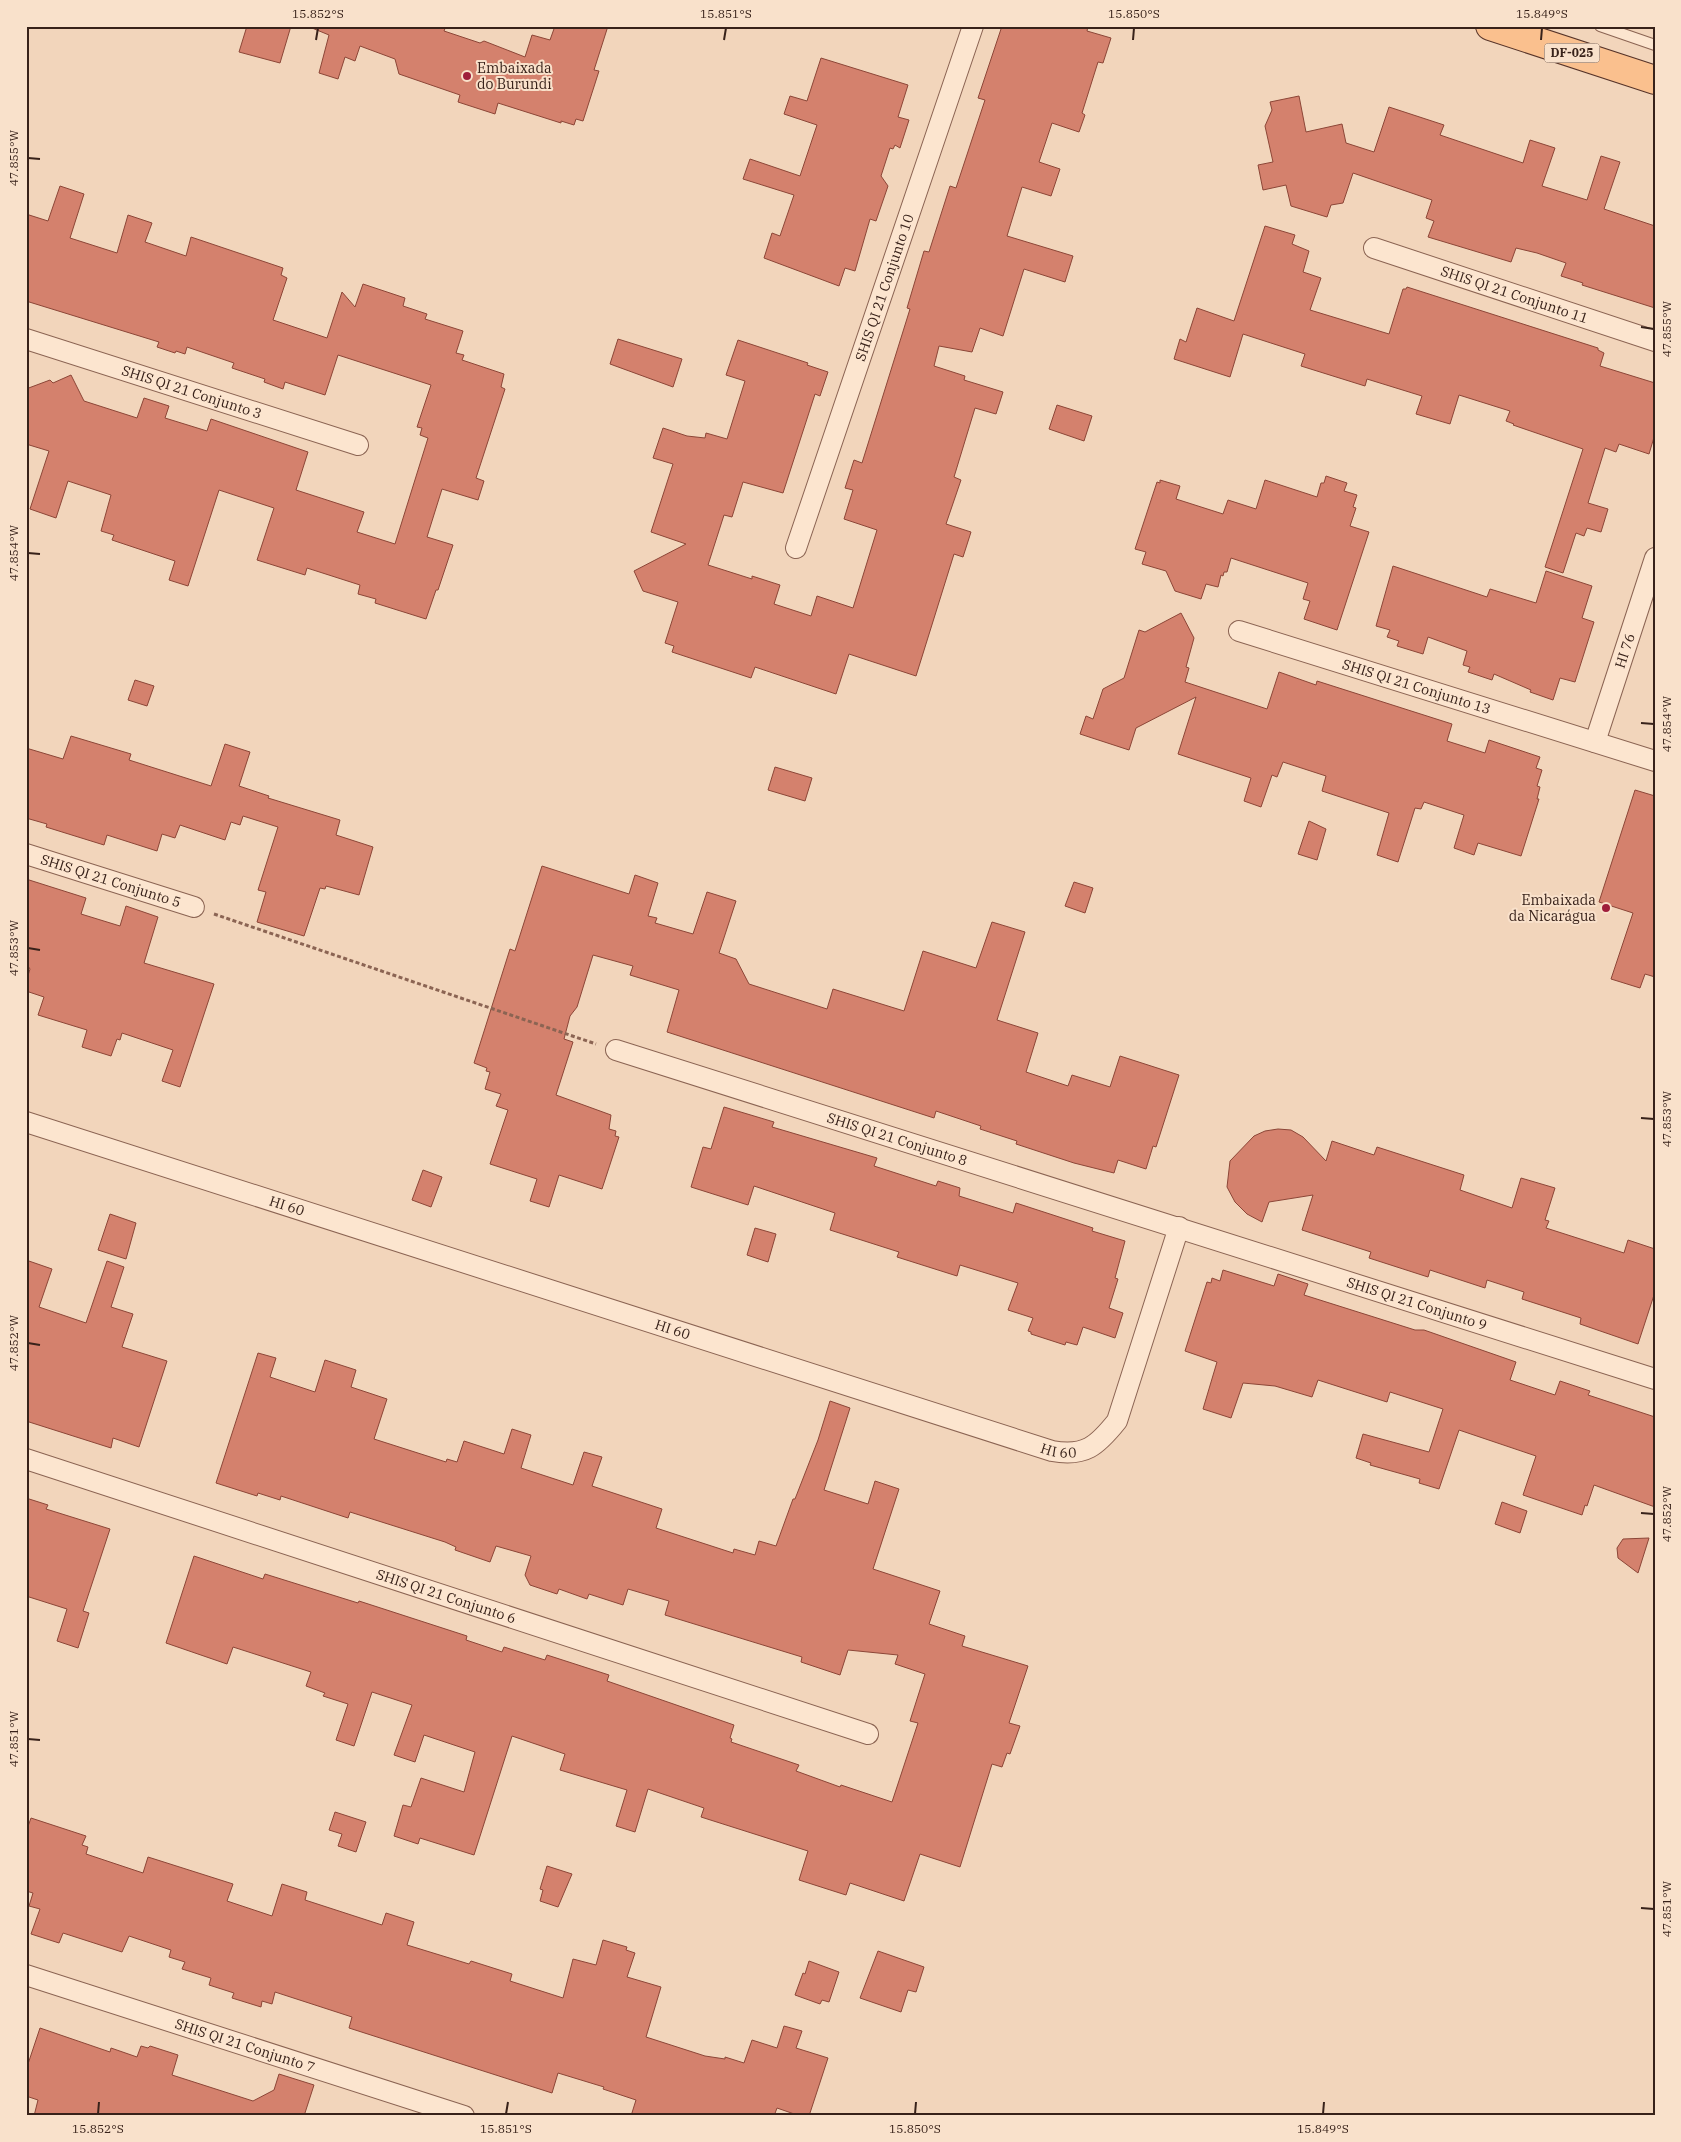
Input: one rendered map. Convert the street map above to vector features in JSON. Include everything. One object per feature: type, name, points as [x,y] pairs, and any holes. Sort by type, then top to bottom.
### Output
[{"type":"main road","name":"DF-025","points":[[1490,26],[1655,80]]},
{"type":"street","name":"SHIS QI 21 Conjunto 10","points":[[796,548],[973,26]]},
{"type":"street","name":"SHIS QI 21 Conjunto 11","points":[[1374,248],[1655,340]]},
{"type":"street","name":"SHIS QI 21 Conjunto 3","points":[[26,339],[358,445]]},
{"type":"street","name":"HI 76","points":[[1595,742],[1655,558]]},
{"type":"street","name":"SHIS QI 21 Conjunto 13","points":[[1239,631],[1655,761]]},
{"type":"street","name":"SHIS QI 21 Conjunto 5","points":[[26,854],[194,907]]},
{"type":"street","name":"SHIS QI 21 Conjunto 8","points":[[616,1050],[1179,1227]]},
{"type":"street","name":"HI 60","points":[[26,1122],[1052,1452],[1070,1454],[1087,1449],[1103,1439],[1117,1421],[1179,1227]]},
{"type":"street","name":"SHIS QI 21 Conjunto 9","points":[[1179,1227],[1655,1379]]},
{"type":"street","name":"SHIS QI 21 Conjunto 6","points":[[26,1459],[868,1734]]},
{"type":"street","name":"SHIS QI 21 Conjunto 7","points":[[26,1975],[464,2116]]},
{"type":"lane","points":[[1600,26],[1655,45]]},
{"type":"path","points":[[194,907],[616,1050]]},
{"type":"building","points":[[247,26],[291,26],[280,63],[239,52]]},
{"type":"building","points":[[313,26],[446,26],[444,31],[480,43],[484,41],[525,57],[532,35],[550,40],[555,26],[608,26],[594,70],[599,71],[583,121],[576,119],[574,125],[561,121],[561,123],[498,103],[495,114],[458,102],[460,95],[399,74],[395,59],[360,46],[355,61],[345,57],[338,79],[319,73],[329,35],[312,28]]},
{"type":"building","points":[[1002,26],[1088,26],[1087,31],[1111,38],[1103,63],[1098,62],[1082,113],[1085,115],[1079,132],[1052,123],[1039,162],[1060,169],[1051,196],[1022,187],[1007,236],[1073,256],[1065,282],[1024,269],[1003,336],[980,328],[972,352],[939,346],[934,366],[965,376],[964,380],[1003,392],[996,414],[975,408],[954,477],[961,480],[946,524],[971,532],[963,557],[954,554],[916,676],[849,654],[836,694],[755,667],[751,678],[672,652],[674,646],[665,643],[678,602],[643,591],[634,571],[686,544],[651,532],[673,464],[653,458],[663,428],[687,436],[705,438],[706,433],[727,439],[745,381],[726,375],[738,340],[808,363],[807,365],[828,372],[820,396],[815,394],[783,493],[743,482],[732,517],[724,515],[708,565],[752,579],[752,576],[780,585],[774,604],[811,616],[817,596],[853,608],[877,530],[844,519],[853,490],[845,488],[854,460],[862,463],[910,309],[907,308],[924,251],[929,252],[950,186],[956,188],[985,100],[978,98]]},
{"type":"building","points":[[821,58],[908,85],[898,117],[909,120],[900,148],[895,145],[893,149],[890,148],[881,176],[888,186],[876,221],[870,219],[855,271],[845,268],[839,286],[764,258],[772,233],[780,236],[794,195],[743,179],[750,159],[800,176],[817,125],[784,114],[790,96],[807,101]]},
{"type":"building","points":[[1299,96],[1306,132],[1342,124],[1346,143],[1374,152],[1389,107],[1444,125],[1440,135],[1523,163],[1530,140],[1555,148],[1542,186],[1587,200],[1601,156],[1620,162],[1604,209],[1655,226],[1655,308],[1582,285],[1583,283],[1561,276],[1566,263],[1537,253],[1516,248],[1511,262],[1428,237],[1434,221],[1426,218],[1432,200],[1353,173],[1343,203],[1331,205],[1327,217],[1291,206],[1286,185],[1263,190],[1258,165],[1273,162],[1265,126],[1272,110],[1270,102]]},
{"type":"building","points":[[60,186],[84,194],[70,238],[117,253],[128,215],[152,223],[145,242],[186,256],[191,237],[283,268],[281,275],[287,278],[273,320],[327,338],[342,292],[355,307],[363,284],[405,298],[403,306],[427,314],[425,319],[463,331],[456,353],[464,355],[462,360],[504,374],[501,387],[505,389],[476,478],[484,481],[478,500],[442,489],[427,537],[453,545],[426,619],[375,603],[376,599],[358,594],[360,585],[307,568],[305,575],[257,560],[274,508],[219,490],[188,586],[169,580],[175,561],[112,540],[114,535],[101,531],[111,495],[68,481],[56,518],[30,509],[49,451],[26,444],[26,389],[50,380],[53,383],[71,375],[84,401],[137,418],[144,398],[169,406],[165,418],[207,431],[211,419],[308,452],[296,490],[364,512],[357,532],[395,544],[428,438],[420,435],[422,428],[417,427],[431,385],[338,355],[325,395],[285,382],[283,389],[264,382],[265,379],[232,368],[234,363],[187,347],[185,354],[176,351],[175,353],[157,347],[159,342],[26,301],[26,214],[48,221]]},
{"type":"building","points":[[1265,226],[1295,235],[1292,244],[1309,251],[1303,272],[1321,278],[1310,310],[1389,334],[1403,289],[1407,287],[1598,348],[1598,350],[1604,353],[1600,366],[1655,383],[1655,434],[1649,454],[1619,444],[1616,452],[1605,448],[1588,503],[1608,509],[1601,532],[1587,528],[1584,536],[1576,533],[1563,573],[1545,567],[1583,449],[1513,425],[1506,421],[1510,411],[1459,395],[1450,424],[1416,414],[1422,396],[1367,379],[1365,386],[1301,366],[1305,354],[1243,334],[1230,377],[1174,359],[1180,339],[1186,342],[1197,308],[1234,321]]},
{"type":"building","points":[[618,339],[682,359],[673,387],[610,364]]},
{"type":"building","points":[[1057,405],[1092,416],[1084,441],[1049,429]]},
{"type":"building","points":[[1326,476],[1347,483],[1344,491],[1357,495],[1353,507],[1356,508],[1350,526],[1369,532],[1337,630],[1304,619],[1310,601],[1303,599],[1308,583],[1231,558],[1227,572],[1224,572],[1223,576],[1221,575],[1218,587],[1206,584],[1201,599],[1175,591],[1166,571],[1142,564],[1146,552],[1135,549],[1157,482],[1160,483],[1160,480],[1180,486],[1176,499],[1223,514],[1228,500],[1256,509],[1265,480],[1317,497],[1321,483],[1324,483]]},
{"type":"building","points":[[1393,566],[1487,597],[1490,589],[1536,603],[1546,571],[1592,586],[1582,618],[1594,622],[1575,682],[1560,678],[1553,700],[1530,692],[1531,690],[1494,674],[1492,680],[1468,672],[1470,667],[1463,665],[1467,651],[1428,637],[1423,654],[1397,646],[1399,641],[1387,637],[1390,630],[1376,626]]},
{"type":"building","points":[[1181,613],[1194,638],[1186,667],[1189,668],[1185,682],[1267,709],[1279,672],[1316,685],[1317,681],[1452,724],[1447,741],[1485,753],[1489,740],[1540,757],[1536,768],[1542,770],[1537,786],[1540,787],[1537,799],[1539,799],[1521,856],[1478,843],[1474,855],[1454,848],[1464,815],[1424,802],[1421,809],[1415,808],[1398,862],[1377,855],[1389,813],[1322,791],[1326,776],[1283,762],[1277,777],[1272,775],[1261,807],[1244,801],[1251,778],[1178,754],[1196,697],[1136,728],[1129,750],[1080,734],[1086,716],[1093,719],[1103,689],[1124,678],[1139,630],[1145,632]]},
{"type":"building","points":[[135,680],[154,686],[147,706],[128,700]]},
{"type":"building","points":[[71,736],[131,754],[129,760],[211,786],[225,744],[250,752],[239,786],[269,796],[268,798],[340,820],[336,835],[373,847],[359,895],[326,886],[325,889],[320,888],[304,936],[257,922],[266,892],[258,890],[278,827],[243,816],[240,825],[231,822],[225,840],[180,825],[175,838],[162,834],[157,851],[107,835],[104,845],[46,827],[47,824],[26,818],[26,748],[63,759]]},
{"type":"building","points":[[775,767],[812,778],[805,801],[768,790]]},
{"type":"building","points":[[1635,790],[1655,796],[1655,977],[1645,974],[1640,988],[1611,979],[1633,913],[1599,902]]},
{"type":"building","points":[[1309,821],[1326,829],[1317,860],[1298,854]]},
{"type":"building","points":[[542,866],[629,894],[635,875],[658,883],[648,916],[657,918],[655,923],[693,934],[707,892],[736,901],[719,953],[736,959],[749,984],[827,1009],[833,989],[904,1011],[923,951],[976,968],[992,922],[1025,932],[997,1020],[1038,1033],[1026,1072],[1068,1086],[1072,1075],[1110,1087],[1120,1056],[1179,1075],[1156,1147],[1153,1146],[1146,1169],[1118,1160],[1114,1173],[1074,1163],[1016,1144],[1017,1141],[980,1129],[981,1126],[936,1111],[934,1118],[667,1032],[679,990],[630,975],[633,966],[593,955],[577,1007],[570,1016],[564,1039],[573,1042],[556,1095],[611,1115],[609,1129],[616,1131],[615,1136],[619,1137],[602,1189],[559,1175],[549,1207],[530,1201],[537,1179],[490,1164],[508,1110],[496,1106],[501,1094],[485,1089],[490,1072],[486,1071],[487,1068],[474,1063],[510,949],[515,951]]},
{"type":"building","points":[[26,879],[86,898],[81,914],[120,926],[126,906],[158,917],[144,963],[214,984],[180,1087],[162,1081],[173,1050],[122,1033],[120,1040],[117,1039],[111,1056],[82,1047],[87,1030],[38,1015],[44,997],[26,991],[26,982],[30,969],[26,963]]},
{"type":"building","points":[[1074,882],[1093,888],[1085,913],[1065,906]]},
{"type":"building","points":[[724,1107],[774,1122],[772,1127],[877,1158],[874,1166],[936,1186],[938,1181],[960,1188],[959,1196],[1013,1213],[1016,1203],[1093,1228],[1092,1231],[1125,1241],[1115,1278],[1118,1279],[1109,1308],[1123,1313],[1115,1338],[1083,1327],[1077,1345],[1066,1342],[1065,1345],[1031,1334],[1028,1331],[1033,1318],[1008,1310],[1018,1283],[960,1265],[957,1276],[897,1257],[899,1252],[830,1230],[835,1213],[754,1186],[748,1205],[691,1187],[703,1147],[711,1149]]},
{"type":"building","points":[[1291,1130],[1303,1137],[1326,1161],[1332,1141],[1374,1155],[1377,1147],[1464,1175],[1460,1190],[1512,1208],[1521,1178],[1555,1188],[1545,1220],[1549,1221],[1546,1228],[1624,1253],[1628,1240],[1655,1249],[1655,1292],[1638,1344],[1580,1324],[1581,1318],[1522,1299],[1524,1292],[1487,1280],[1485,1288],[1430,1270],[1428,1277],[1369,1258],[1371,1252],[1302,1230],[1313,1195],[1269,1202],[1262,1222],[1247,1214],[1235,1202],[1227,1187],[1230,1161],[1254,1136],[1265,1131]]},
{"type":"building","points":[[423,1170],[442,1177],[431,1207],[412,1200]]},
{"type":"building","points":[[110,1214],[136,1223],[126,1259],[98,1250]]},
{"type":"building","points":[[755,1228],[776,1234],[768,1262],[747,1255]]},
{"type":"building","points":[[26,1260],[52,1269],[39,1307],[86,1323],[107,1261],[124,1267],[111,1307],[133,1314],[122,1347],[167,1361],[139,1447],[113,1438],[111,1448],[26,1421]]},
{"type":"building","points":[[1223,1270],[1274,1286],[1278,1274],[1308,1284],[1304,1295],[1415,1330],[1424,1330],[1516,1362],[1510,1380],[1555,1395],[1560,1381],[1590,1391],[1588,1395],[1655,1417],[1655,1507],[1594,1485],[1582,1515],[1523,1495],[1536,1456],[1459,1430],[1439,1489],[1419,1483],[1420,1479],[1370,1465],[1371,1463],[1356,1458],[1363,1434],[1429,1452],[1443,1409],[1390,1392],[1387,1402],[1318,1380],[1312,1397],[1275,1386],[1243,1383],[1231,1418],[1203,1409],[1217,1362],[1185,1351],[1207,1282],[1211,1283],[1212,1278],[1220,1281]]},
{"type":"building","points":[[258,1353],[276,1358],[270,1377],[315,1392],[325,1360],[356,1370],[351,1387],[387,1399],[374,1439],[446,1462],[447,1459],[457,1462],[464,1441],[504,1454],[512,1429],[531,1435],[521,1468],[573,1485],[584,1452],[602,1457],[592,1486],[662,1509],[656,1528],[733,1553],[734,1549],[755,1555],[759,1541],[776,1546],[793,1499],[795,1499],[818,1440],[830,1401],[850,1408],[824,1490],[868,1504],[875,1481],[899,1489],[873,1569],[940,1591],[929,1624],[965,1636],[962,1646],[1028,1666],[1009,1723],[1020,1726],[1010,1754],[1007,1753],[1002,1767],[992,1764],[960,1867],[920,1854],[904,1901],[850,1883],[846,1895],[799,1880],[808,1851],[701,1817],[704,1808],[648,1789],[635,1832],[616,1826],[627,1790],[560,1770],[565,1754],[512,1736],[474,1855],[420,1838],[418,1844],[394,1836],[403,1805],[411,1807],[421,1778],[464,1792],[475,1752],[424,1735],[415,1762],[394,1755],[412,1705],[372,1692],[354,1746],[336,1740],[348,1704],[323,1696],[325,1693],[306,1686],[311,1672],[233,1647],[227,1664],[166,1643],[194,1556],[263,1579],[265,1574],[358,1603],[359,1601],[467,1636],[466,1640],[502,1652],[504,1647],[545,1660],[547,1655],[609,1675],[607,1681],[734,1725],[730,1738],[732,1739],[731,1742],[799,1765],[796,1771],[840,1787],[841,1785],[892,1802],[918,1723],[910,1721],[925,1674],[895,1664],[898,1655],[848,1650],[840,1675],[801,1662],[802,1657],[665,1615],[669,1601],[628,1589],[623,1605],[589,1594],[587,1599],[559,1589],[557,1594],[530,1585],[525,1575],[531,1556],[496,1546],[490,1562],[455,1550],[456,1547],[445,1542],[350,1512],[348,1518],[281,1496],[280,1500],[258,1493],[257,1496],[216,1483]]},
{"type":"building","points":[[26,1498],[48,1505],[46,1509],[110,1529],[83,1611],[89,1613],[78,1648],[57,1641],[67,1609],[26,1596]]},
{"type":"building","points":[[1502,1502],[1527,1511],[1520,1533],[1495,1524]]},
{"type":"building","points":[[1649,1538],[1638,1573],[1618,1558],[1617,1548],[1623,1539]]},
{"type":"building","points":[[335,1812],[366,1822],[356,1852],[338,1846],[342,1834],[329,1830]]},
{"type":"building","points":[[31,1818],[86,1836],[82,1845],[88,1847],[86,1854],[143,1873],[148,1857],[233,1884],[227,1901],[272,1916],[282,1884],[307,1892],[305,1900],[382,1925],[386,1913],[414,1922],[407,1945],[469,1964],[471,1961],[512,1974],[510,1981],[563,1998],[573,1959],[596,1965],[603,1940],[627,1947],[626,1950],[635,1953],[627,1977],[661,1987],[646,2037],[705,2056],[725,2059],[725,2057],[744,2063],[752,2040],[777,2048],[784,2026],[802,2031],[796,2048],[828,2058],[809,2116],[800,2116],[777,2108],[774,2116],[631,2116],[636,2100],[603,2089],[604,2087],[558,2073],[552,2093],[349,2028],[352,2017],[275,1992],[272,2004],[262,2001],[261,2007],[232,1998],[234,1993],[209,1985],[211,1978],[182,1969],[185,1962],[169,1957],[171,1950],[129,1936],[122,1952],[63,1933],[59,1943],[31,1934],[40,1909],[29,1906],[33,1893],[26,1891],[26,1832]]},
{"type":"building","points":[[547,1866],[572,1874],[558,1907],[540,1901],[543,1890],[540,1889]]},
{"type":"building","points":[[878,1951],[924,1967],[916,1992],[908,1990],[901,2012],[860,1998]]},
{"type":"building","points":[[809,1961],[839,1972],[829,2002],[822,2000],[820,2004],[795,1995]]},
{"type":"building","points":[[40,2028],[110,2052],[111,2048],[137,2057],[141,2046],[148,2048],[150,2046],[178,2055],[172,2075],[253,2101],[274,2090],[279,2074],[314,2085],[304,2116],[34,2116],[38,2100],[26,2096],[26,2070]]},
{"type":"place","name":"Embaixada do Burundi","points":[[467,76]]},
{"type":"place","name":"Embaixada da Nicarágua","points":[[1606,908]]}]
